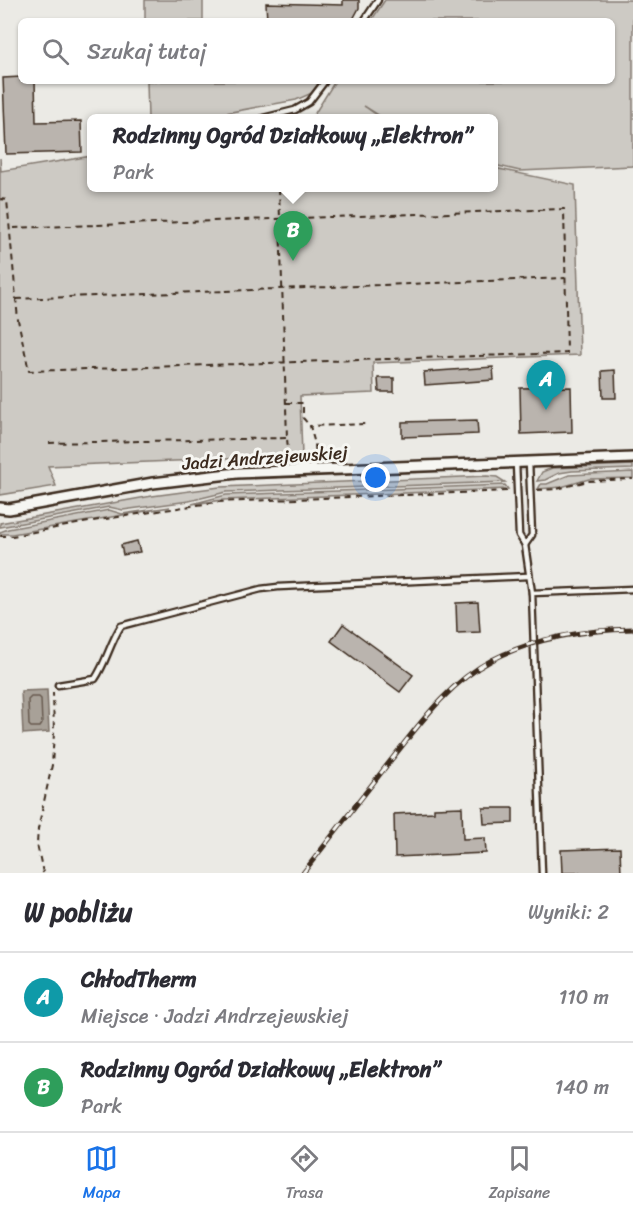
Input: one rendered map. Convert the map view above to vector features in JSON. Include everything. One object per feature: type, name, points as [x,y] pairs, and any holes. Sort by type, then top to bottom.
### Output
[{"type":"street","name":"Jadzi Andrzejewskiej","points":[[3,510],[178,479],[237,473],[633,459]]},
{"type":"lane","points":[[366,18],[378,0]]},
{"type":"lane","points":[[279,114],[295,110],[309,102],[323,84]]},
{"type":"lane","points":[[516,462],[519,535],[525,545],[532,593],[542,873]]},
{"type":"lane","points":[[525,545],[532,535],[529,462]]},
{"type":"lane","points":[[58,685],[95,679],[122,626],[261,589],[528,576]]},
{"type":"lane","points":[[532,593],[633,589]]},
{"type":"path","points":[[279,192],[286,438],[290,471]]},
{"type":"path","points":[[0,199],[8,200],[10,228],[18,320],[29,371],[567,353],[564,209],[10,228]]},
{"type":"path","points":[[16,299],[565,278]]},
{"type":"path","points":[[286,403],[303,403],[303,418],[310,426],[315,444],[316,470]]},
{"type":"path","points":[[310,426],[367,424]]},
{"type":"path","points":[[49,443],[286,438]]},
{"type":"path","points":[[529,491],[557,489],[588,481],[633,479]]},
{"type":"path","points":[[0,536],[12,536],[217,502],[517,491]]},
{"type":"path","points":[[44,873],[37,844],[38,829],[52,765],[54,733],[52,698],[58,685]]},
{"type":"shaded area","points":[[145,0],[203,0],[203,18],[145,18]]},
{"type":"shaded area","points":[[385,0],[633,0],[633,166],[520,171],[498,166],[498,114],[377,114],[364,106],[375,114],[314,114],[333,84],[615,84],[615,18],[373,18]]},
{"type":"shaded area","points":[[147,84],[318,84],[312,93],[296,100],[221,114],[148,114]]},
{"type":"shaded area","points":[[87,157],[87,192],[498,192],[498,169],[575,185],[580,355],[373,363],[374,393],[300,396],[302,456],[48,466],[56,486],[0,495],[0,158],[1,171]]},
{"type":"shaded area","points":[[633,465],[633,469],[559,473],[537,481],[542,472],[552,468]]},
{"type":"shaded area","points":[[633,472],[633,478],[589,479],[561,487],[538,489],[541,484],[547,484],[569,475]]},
{"type":"shaded area","points":[[497,477],[505,482],[226,492],[189,501],[123,510],[109,507],[0,527],[0,523],[152,496],[220,487]]},
{"type":"shaded area","points":[[505,485],[508,489],[223,500],[192,504],[226,495]]},
{"type":"shaded area","points":[[170,507],[12,534],[0,534],[8,529],[109,510],[122,514]]},
{"type":"water","points":[[47,690],[49,732],[23,734],[21,691]]},
{"type":"building","points":[[343,0],[359,0],[359,8],[354,18],[267,18],[266,3],[343,5]]},
{"type":"building","points":[[18,77],[18,84],[35,84],[36,122],[81,121],[82,152],[6,154],[3,78]]},
{"type":"building","points":[[493,367],[494,380],[425,385],[424,372]]},
{"type":"building","points":[[615,370],[616,398],[603,398],[602,371]]},
{"type":"building","points":[[378,378],[394,378],[394,392],[379,392]]},
{"type":"building","points":[[571,387],[572,432],[521,434],[520,388]]},
{"type":"building","points":[[477,420],[478,434],[402,437],[402,422]]},
{"type":"building","points":[[137,541],[140,552],[123,555],[121,545]]},
{"type":"building","points":[[478,602],[480,632],[457,633],[456,603]]},
{"type":"building","points":[[343,624],[413,675],[400,692],[331,641]]},
{"type":"building","points":[[462,807],[463,839],[485,838],[486,853],[395,857],[394,814],[434,812],[434,808]]},
{"type":"building","points":[[483,808],[513,808],[513,823],[484,824]]},
{"type":"building","points":[[620,848],[621,873],[562,873],[561,850]]},
{"type":"railway","points":[[303,873],[420,723],[446,694],[475,670],[509,652],[543,640],[578,633],[633,629]]},
{"type":"place","name":"Rodzinny Ogród Działkowy „Elektron”","points":[[293,261]]},
{"type":"place","name":"ChłodTherm","points":[[546,410]]}]
